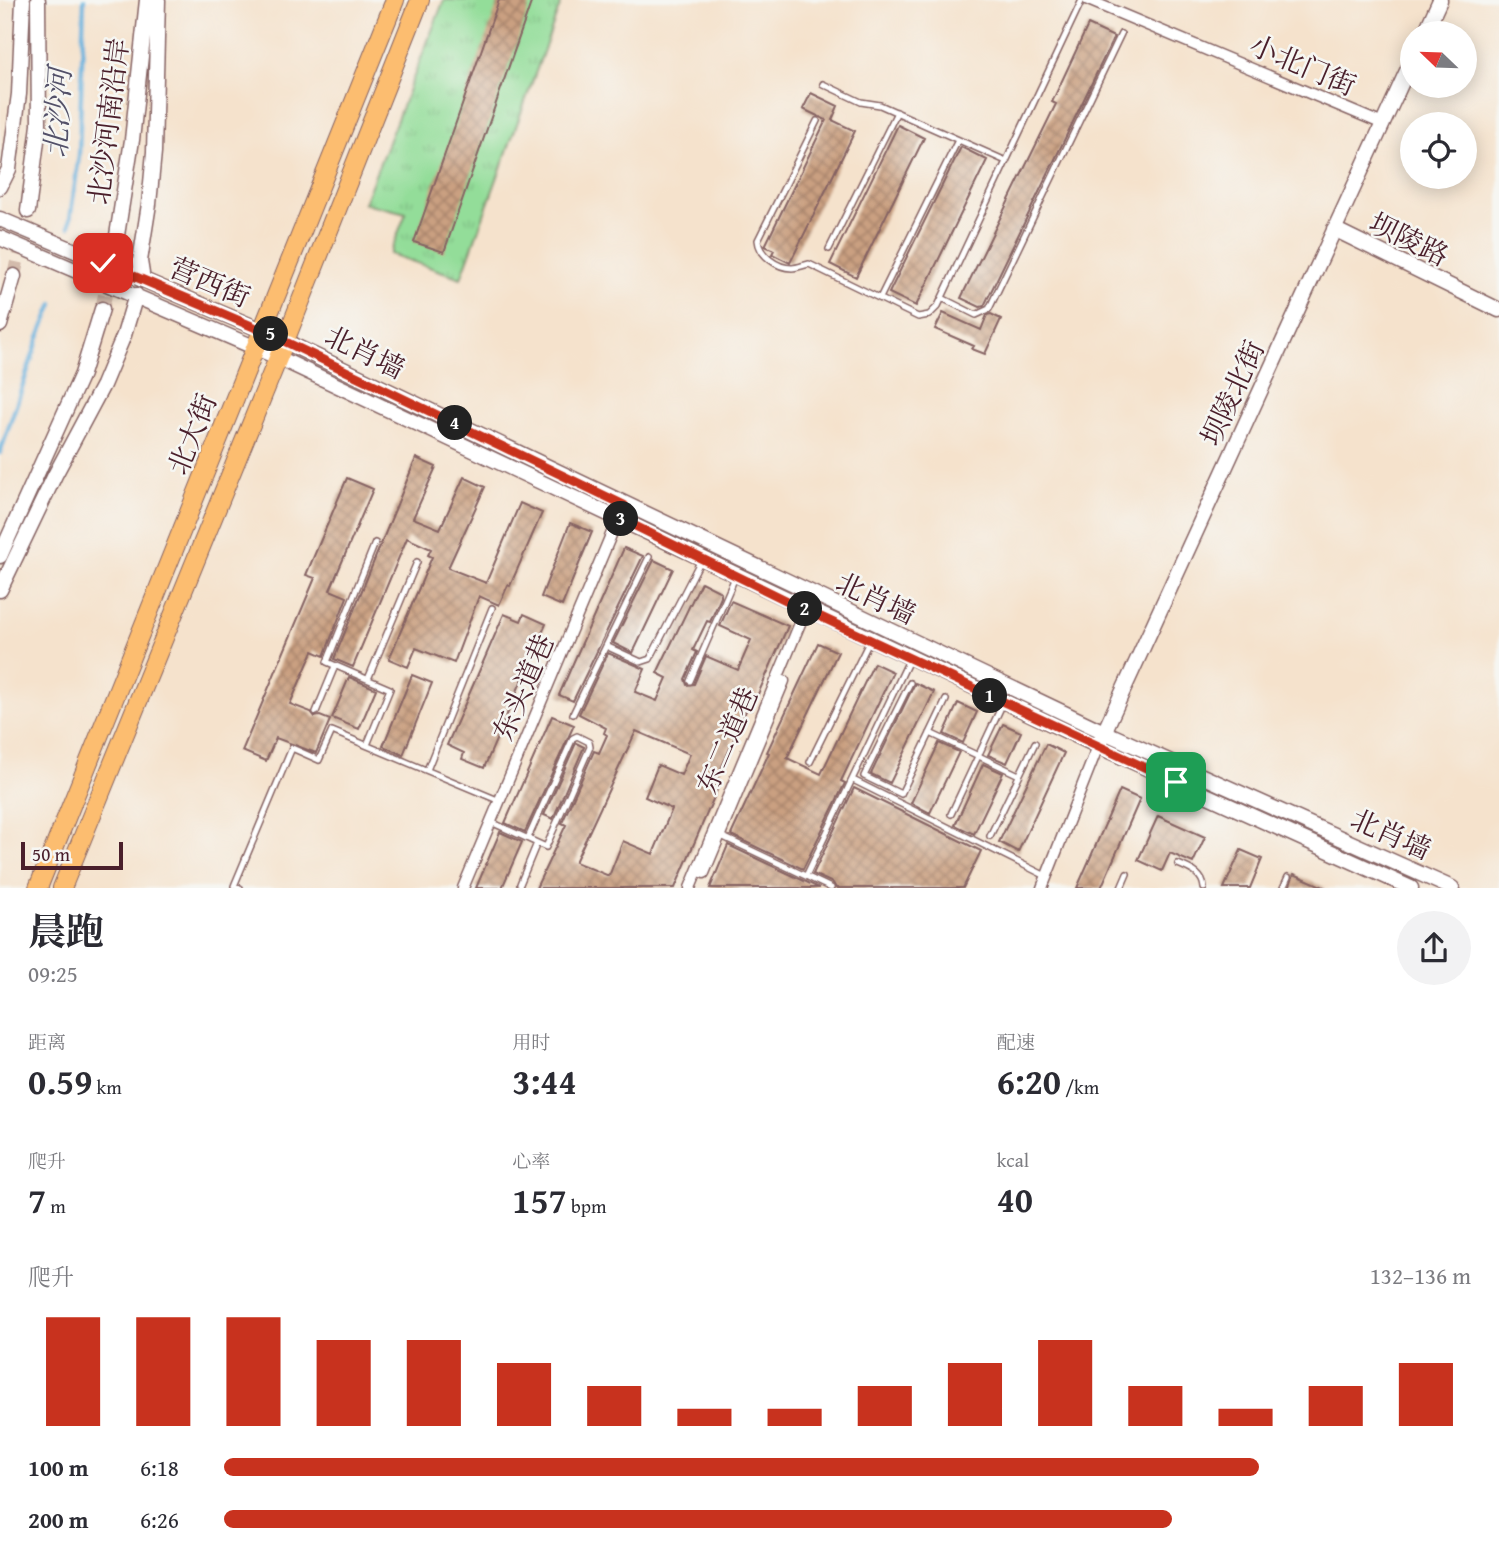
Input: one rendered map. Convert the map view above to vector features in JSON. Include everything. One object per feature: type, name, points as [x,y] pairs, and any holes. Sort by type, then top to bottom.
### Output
[{"type":"main road","name":"北大街","points":[[38,888],[395,0]]},
{"type":"main road","points":[[62,888],[420,0]]},
{"type":"street","points":[[0,187],[9,169],[19,94],[23,0]]},
{"type":"street","points":[[28,211],[39,125],[38,0]]},
{"type":"street","name":"北沙河南沿岸","points":[[115,247],[132,140],[147,0]]},
{"type":"street","points":[[143,280],[140,261],[154,152],[158,0]]},
{"type":"street","name":"小北门街","points":[[1088,0],[1383,124]]},
{"type":"street","points":[[1430,21],[1440,0]]},
{"type":"street","name":"坝陵北街","points":[[1098,746],[1400,86]]},
{"type":"street","name":"营西街","points":[[0,219],[261,330],[281,349]]},
{"type":"street","name":"坝陵路","points":[[1334,229],[1499,310]]},
{"type":"street","name":"营西街","points":[[0,238],[255,347],[281,349]]},
{"type":"street","points":[[0,325],[14,276]]},
{"type":"street","points":[[0,590],[55,475],[103,385],[124,335],[136,295]]},
{"type":"street","points":[[0,556],[82,374],[102,309]]},
{"type":"street","name":"北肖墙","points":[[281,349],[621,511],[1451,888]]},
{"type":"street","points":[[621,511],[702,558],[870,640],[1410,888]]},
{"type":"street","name":"东头道巷","points":[[463,888],[621,511]]},
{"type":"street","name":"东二道巷","points":[[698,888],[717,834],[810,611]]},
{"type":"street","points":[[1042,888],[1098,746]]},
{"type":"street","name":"东二道巷","points":[[690,888],[717,834]]},
{"type":"lane","points":[[817,121],[758,240],[759,249],[766,257],[790,268],[809,264],[918,317],[929,314],[942,298],[1082,0]]},
{"type":"lane","points":[[942,298],[976,315],[989,309],[1121,34]]},
{"type":"lane","points":[[823,84],[861,102],[880,105],[897,112],[1006,161]]},
{"type":"lane","points":[[829,249],[897,112]]},
{"type":"lane","points":[[880,298],[958,140]]},
{"type":"lane","points":[[367,745],[390,688],[327,662],[375,543]]},
{"type":"lane","points":[[573,714],[649,557]]},
{"type":"lane","points":[[606,646],[641,662],[650,659],[702,558]]},
{"type":"lane","points":[[368,680],[417,562]]},
{"type":"lane","points":[[690,681],[736,575]]},
{"type":"lane","points":[[427,770],[492,608]]},
{"type":"lane","points":[[810,762],[870,640]]},
{"type":"lane","points":[[806,876],[910,658]]},
{"type":"lane","points":[[316,712],[335,666]]},
{"type":"lane","points":[[910,683],[864,776],[901,794],[946,700]]},
{"type":"lane","points":[[951,814],[1004,702]]},
{"type":"lane","points":[[240,888],[234,886],[292,748],[319,760],[332,731],[500,801]]},
{"type":"lane","points":[[930,733],[1019,775]]},
{"type":"lane","points":[[491,822],[546,846],[590,747],[589,741],[577,736],[573,738],[528,838]]},
{"type":"lane","points":[[990,836],[1035,743]]},
{"type":"lane","points":[[853,780],[1048,877]]},
{"type":"lane","points":[[717,834],[831,888]]},
{"type":"lane","points":[[520,884],[537,843]]},
{"type":"lane","points":[[1178,863],[1198,873],[1204,881],[1204,888]]},
{"type":"lane","points":[[1121,888],[1128,874]]},
{"type":"lane","points":[[1283,888],[1288,877]]},
{"type":"green space","points":[[444,0],[562,0],[461,278],[390,254],[406,213],[364,203]]},
{"type":"building","points":[[499,0],[532,0],[444,252],[414,242]]},
{"type":"building","points":[[1088,25],[1114,37],[984,306],[980,307],[961,298],[1056,104],[1052,102]]},
{"type":"building","points":[[811,93],[838,106],[832,120],[855,131],[790,263],[772,254],[774,250],[765,246],[826,120],[803,109]]},
{"type":"building","points":[[898,125],[924,138],[856,277],[830,264]]},
{"type":"building","points":[[961,147],[987,160],[916,306],[889,293]]},
{"type":"building","points":[[943,313],[981,330],[987,315],[1001,319],[985,354],[972,349],[974,346],[935,329]]},
{"type":"building","points":[[416,458],[436,467],[413,518],[440,529],[464,477],[485,487],[448,568],[486,583],[520,503],[542,513],[499,605],[479,596],[454,663],[416,648],[408,667],[389,659],[432,557],[428,555],[431,549],[407,538],[353,667],[334,659]]},
{"type":"building","points":[[347,478],[373,489],[330,590],[347,597],[324,656],[313,651],[290,704],[311,712],[315,717],[330,720],[316,753],[276,738],[266,761],[242,751],[315,578],[306,575]]},
{"type":"building","points":[[570,523],[592,532],[562,606],[541,597]]},
{"type":"building","points":[[624,548],[643,556],[573,701],[559,695]]},
{"type":"building","points":[[654,560],[673,569],[633,653],[613,643]]},
{"type":"building","points":[[701,582],[721,592],[721,597],[693,650],[697,652],[685,679],[687,685],[694,684],[706,656],[738,670],[751,640],[720,626],[731,601],[788,626],[751,710],[747,708],[713,788],[717,790],[675,888],[536,888],[566,825],[562,823],[594,751],[599,753],[607,735],[604,733],[606,728],[579,714],[608,653],[645,669],[635,692],[657,701],[667,678],[657,673]],"holes":[[[636,731],[690,754],[681,775],[658,765],[645,797],[672,809],[653,854],[623,841],[609,876],[575,862]]]},
{"type":"building","points":[[504,614],[521,621],[524,614],[546,624],[484,768],[462,759],[464,753],[447,745]]},
{"type":"building","points":[[818,643],[838,652],[787,758],[821,774],[874,663],[893,672],[841,781],[845,783],[803,869],[731,835]]},
{"type":"building","points":[[412,675],[432,683],[403,755],[383,746]]},
{"type":"building","points":[[349,677],[376,689],[359,729],[332,718]]},
{"type":"building","points":[[915,683],[934,692],[890,783],[871,774]]},
{"type":"building","points":[[958,703],[977,712],[963,743],[944,734]]},
{"type":"building","points":[[552,716],[574,725],[525,832],[505,823]]},
{"type":"building","points":[[1003,724],[1021,732],[1007,763],[988,755]]},
{"type":"building","points":[[576,743],[584,747],[553,819],[544,815]]},
{"type":"building","points":[[939,743],[959,752],[930,813],[911,803]]},
{"type":"building","points":[[1046,744],[1064,753],[1018,852],[999,842]]},
{"type":"building","points":[[983,764],[1003,773],[974,834],[955,825]]},
{"type":"building","points":[[854,788],[981,851],[963,888],[836,888],[833,883],[813,874]]},
{"type":"building","points":[[1120,790],[1140,799],[1101,888],[1077,888]]},
{"type":"building","points":[[1158,816],[1205,837],[1193,863],[1170,853],[1162,871],[1138,860]]},
{"type":"building","points":[[500,832],[522,842],[502,888],[476,888]]},
{"type":"building","points":[[728,845],[819,888],[710,888]]},
{"type":"building","points":[[1241,850],[1262,859],[1250,888],[1224,888]]},
{"type":"building","points":[[1294,874],[1326,888],[1289,888]]},
{"type":"waterway","name":"北沙河","points":[[69,227],[79,156],[84,0]]},
{"type":"waterway","name":"北沙河","points":[[0,453],[53,304]]},
{"type":"tunnel","points":[[14,276],[28,211]]},
{"type":"tunnel","points":[[102,309],[115,248]]},
{"type":"route","points":[[103,263],[261,330],[540,464],[624,505],[619,518],[806,610],[1176,782]]}]
